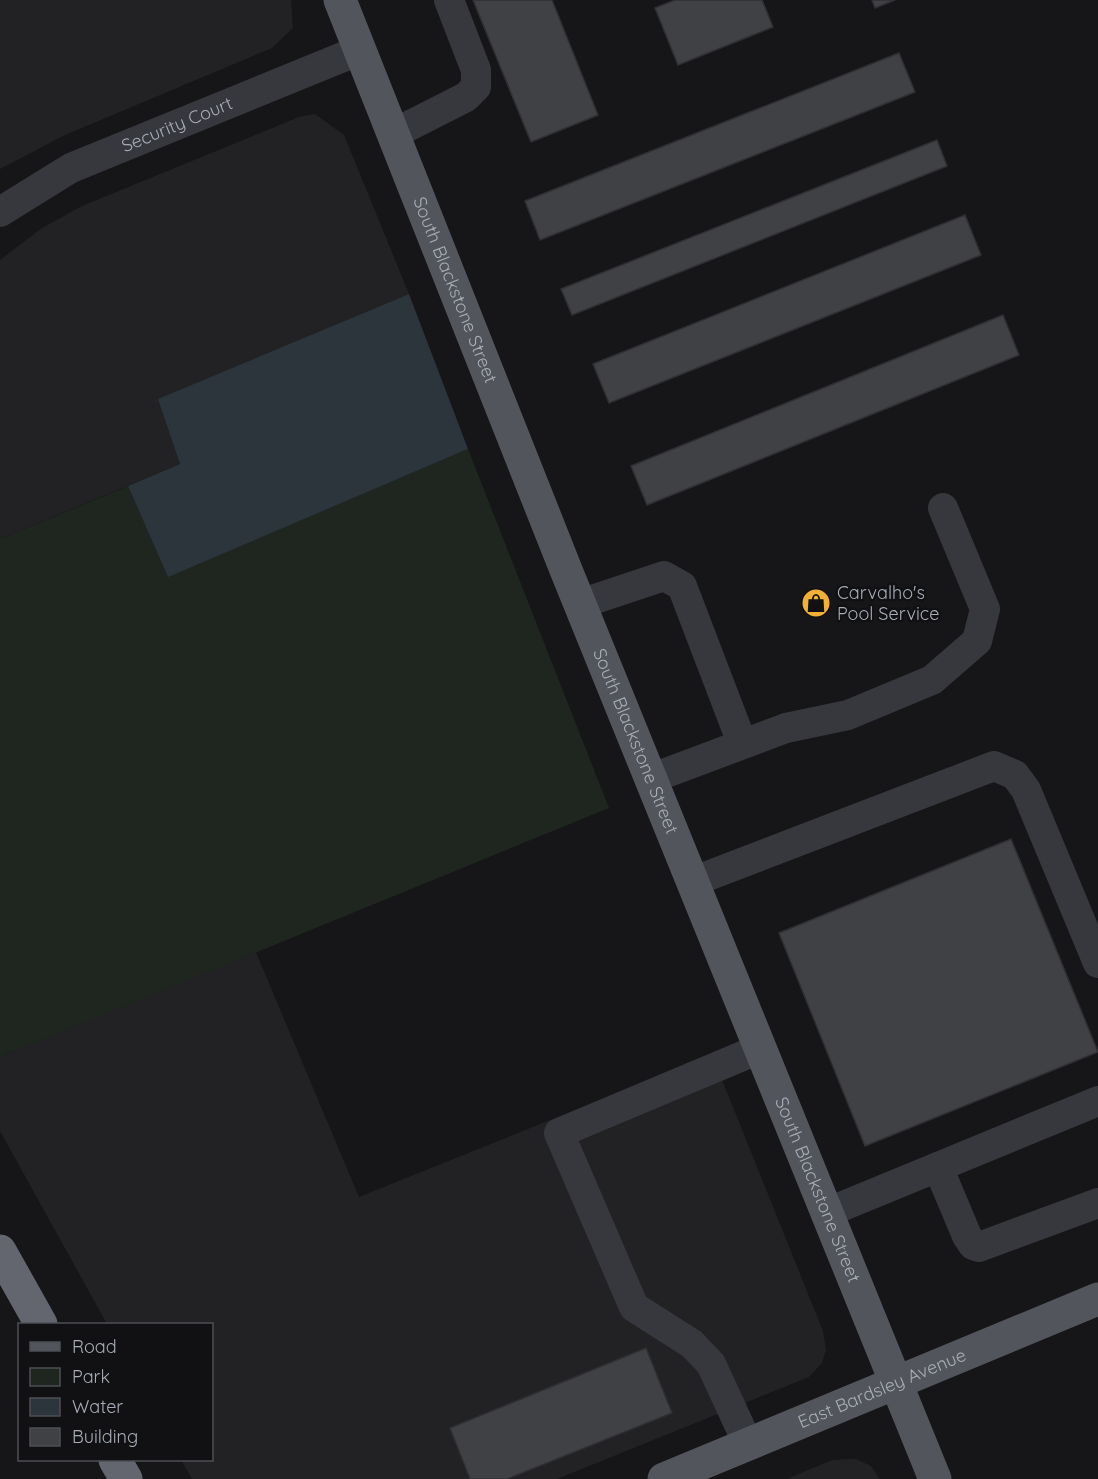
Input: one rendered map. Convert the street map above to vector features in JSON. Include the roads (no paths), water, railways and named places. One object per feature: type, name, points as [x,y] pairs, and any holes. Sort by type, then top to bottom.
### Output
[{"type":"highway","points":[[0,1251],[39,1323]]},
{"type":"highway","points":[[116,1461],[126,1479]]},
{"type":"main road","name":"South Blackstone Street","points":[[340,0],[650,779],[935,1479]]},
{"type":"main road","name":"East Bardsley Avenue","points":[[664,1479],[1098,1299]]},
{"type":"street","points":[[393,134],[466,97],[476,87],[476,70],[448,0]]},
{"type":"street","name":"Security Court","points":[[0,212],[71,168],[360,50]]},
{"type":"street","points":[[650,779],[786,728],[848,715],[932,680],[977,641],[985,609],[943,508]]},
{"type":"street","points":[[580,604],[664,576],[682,586],[742,743]]},
{"type":"street","points":[[692,882],[994,766],[1015,775],[1026,790],[1098,963]]},
{"type":"street","points":[[748,1444],[711,1364],[692,1344],[634,1307],[559,1133],[759,1049]]},
{"type":"street","points":[[826,1213],[1098,1101]]},
{"type":"street","points":[[938,1167],[967,1236],[972,1245],[979,1247],[1098,1203]]},
{"type":"water","points":[[409,294],[468,449],[168,577],[128,486],[180,464],[158,399]]},
{"type":"place","name":"Carvalho's Pool Service","points":[[816,603]]}]
